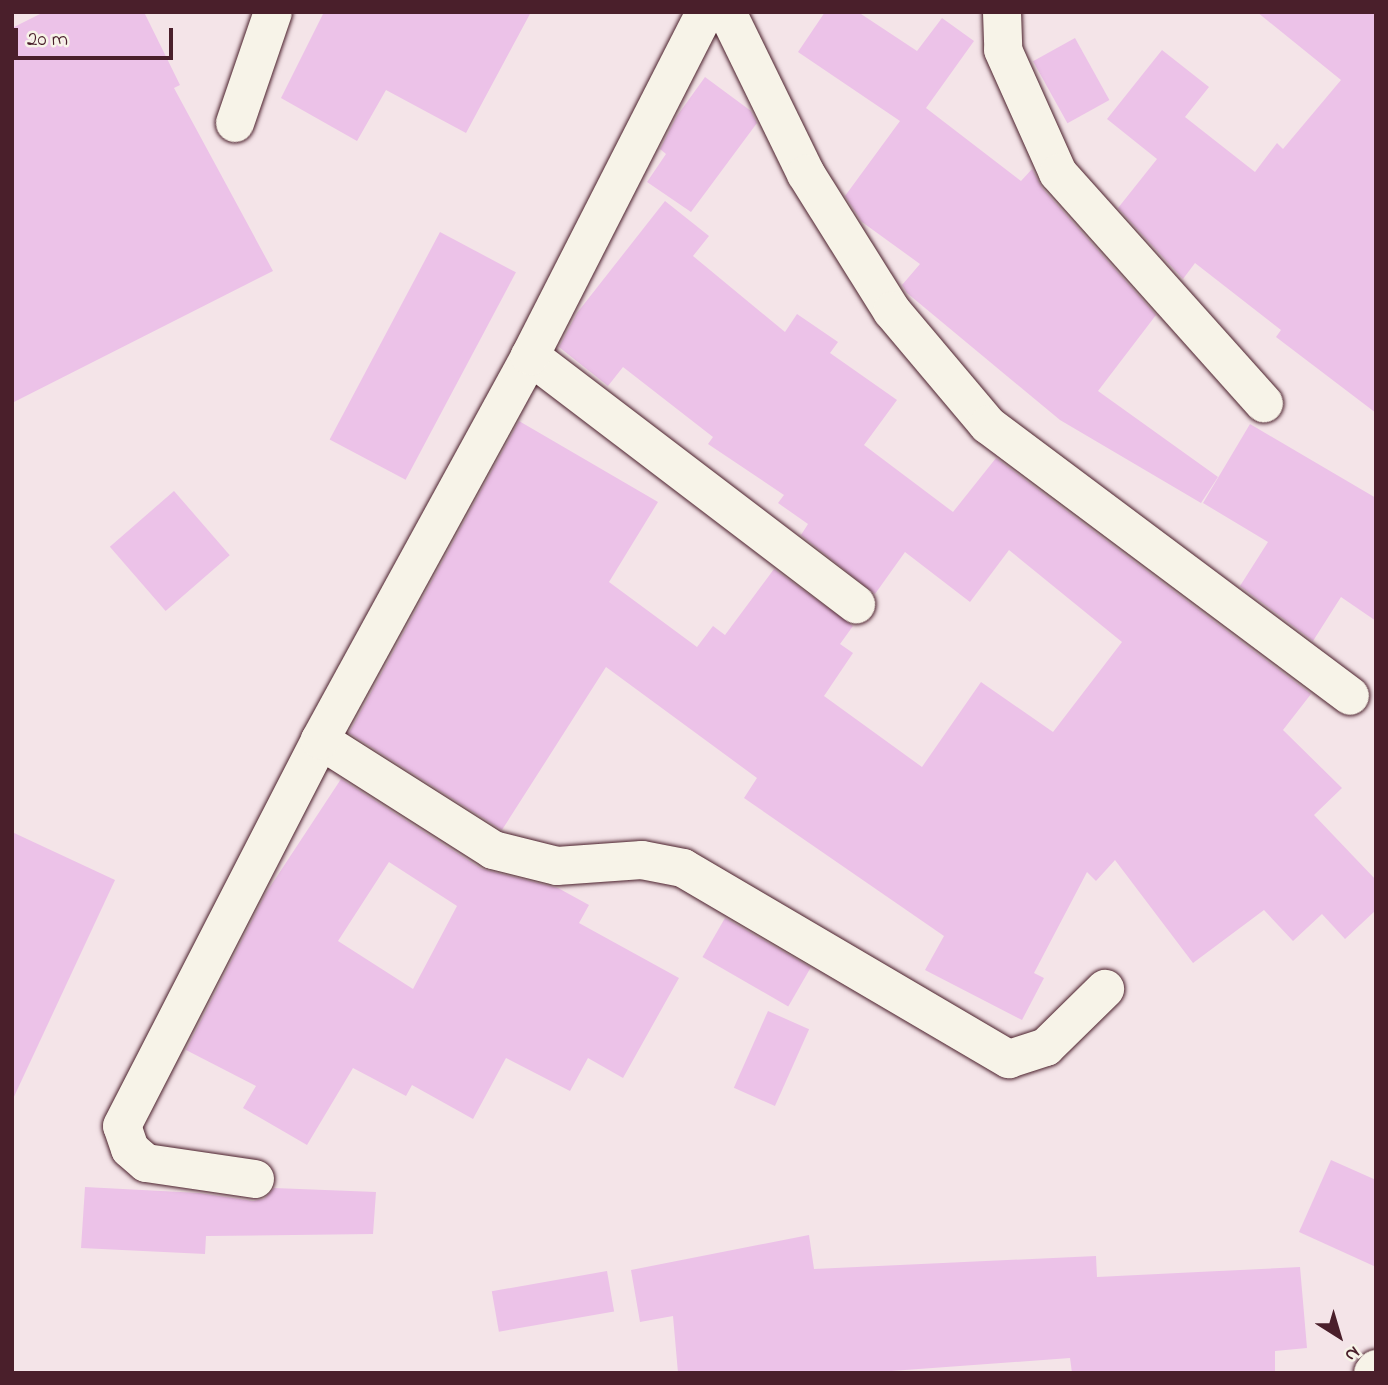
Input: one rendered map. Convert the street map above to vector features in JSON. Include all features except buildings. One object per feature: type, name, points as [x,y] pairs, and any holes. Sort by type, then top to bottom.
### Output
[{"type":"street","points":[[235,123],[272,12]]},
{"type":"street","points":[[256,1180],[146,1163],[130,1149],[122,1126],[320,740],[530,355],[705,12]]},
{"type":"street","points":[[727,12],[806,174],[892,310],[988,425],[1350,696]]},
{"type":"street","points":[[1003,12],[1003,50],[1058,173],[1264,403]]},
{"type":"street","points":[[530,355],[856,604]]},
{"type":"street","points":[[320,740],[493,850],[557,866],[642,860],[683,868],[1009,1059],[1046,1048],[1105,989]]}]
